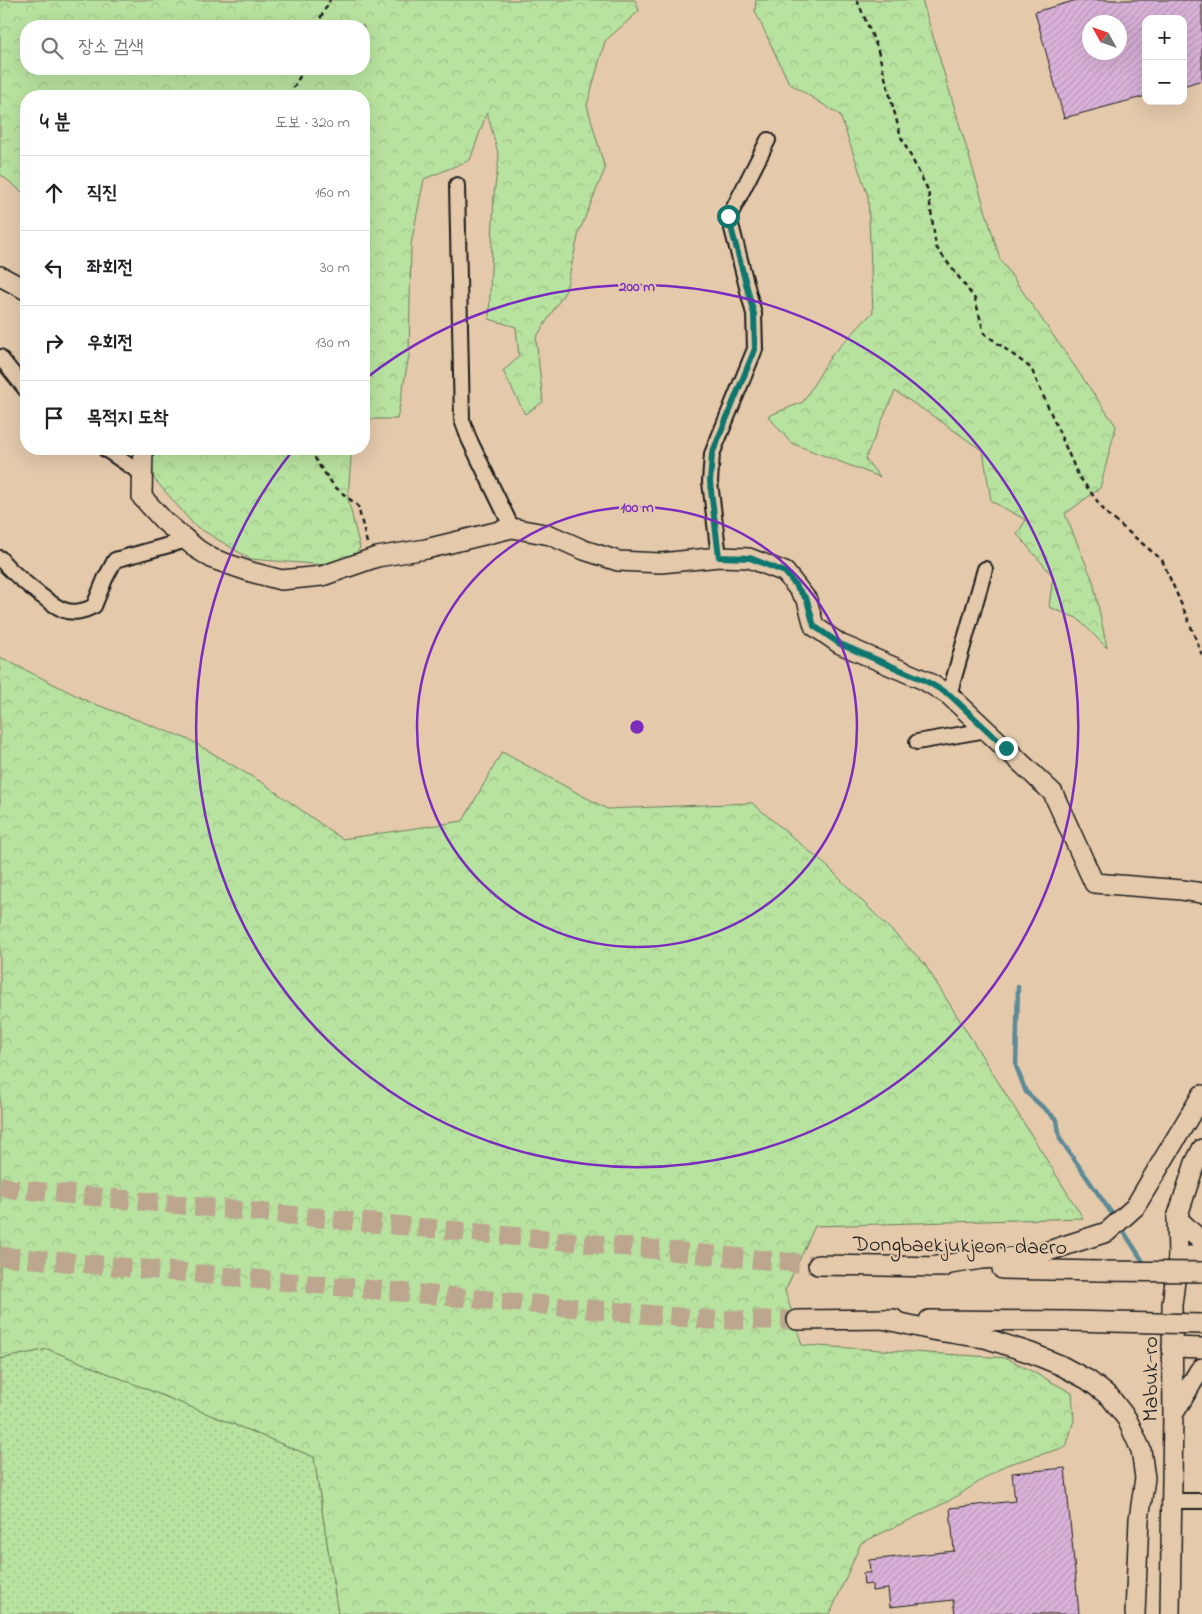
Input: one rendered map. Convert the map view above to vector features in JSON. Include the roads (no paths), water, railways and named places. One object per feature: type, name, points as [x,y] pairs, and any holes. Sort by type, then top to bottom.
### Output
[{"type":"street","points":[[719,557],[710,482],[712,454],[755,349],[754,314],[728,216],[768,140]]},
{"type":"street","points":[[457,185],[462,420],[468,439],[512,528]]},
{"type":"street","points":[[0,276],[20,287]]},
{"type":"street","points":[[0,357],[20,382]]},
{"type":"street","points":[[113,455],[142,474]]},
{"type":"street","points":[[143,455],[142,497],[164,521],[213,560],[281,580],[322,576],[371,559],[426,549],[512,528],[550,535],[584,550],[618,561],[661,563],[719,557],[750,558],[785,572],[807,600],[814,626],[840,644],[924,680],[950,695],[1053,793],[1094,883],[1202,893]]},
{"type":"street","points":[[0,558],[51,604],[64,610],[79,612],[94,606],[115,560],[186,540]]},
{"type":"street","points":[[950,695],[985,569]]},
{"type":"street","points":[[917,742],[987,730]]},
{"type":"street","points":[[931,1267],[982,1259],[1033,1256],[1107,1232],[1135,1207],[1202,1095]]},
{"type":"street","name":"Mabuk-ro","points":[[1170,1614],[1173,1414],[1172,1305],[1178,1257],[1177,1218],[1195,1163],[1202,1149]]},
{"type":"street","points":[[1177,1218],[1202,1242]]},
{"type":"street","points":[[1178,1257],[1202,1255]]},
{"type":"street","name":"Dongbaekjukjeon-daero","points":[[818,1265],[1202,1272]]},
{"type":"street","points":[[797,1320],[883,1319],[1202,1324]]},
{"type":"street","points":[[883,1319],[932,1330],[985,1338],[1031,1353],[1060,1365],[1088,1380],[1110,1397],[1127,1419],[1137,1442],[1145,1478],[1139,1519],[1135,1614]]},
{"type":"street","points":[[1172,1347],[1202,1348]]},
{"type":"street","points":[[1173,1414],[1202,1368]]},
{"type":"street","points":[[1172,1501],[1202,1501]]},
{"type":"waterway","points":[[1018,987],[1016,1066],[1026,1092],[1057,1120],[1060,1139],[1115,1218]]},
{"type":"waterway","points":[[1120,1226],[1146,1266]]},
{"type":"tunnel","points":[[0,1185],[13,1189],[818,1265]]},
{"type":"tunnel","points":[[0,1256],[710,1320],[797,1320]]}]
